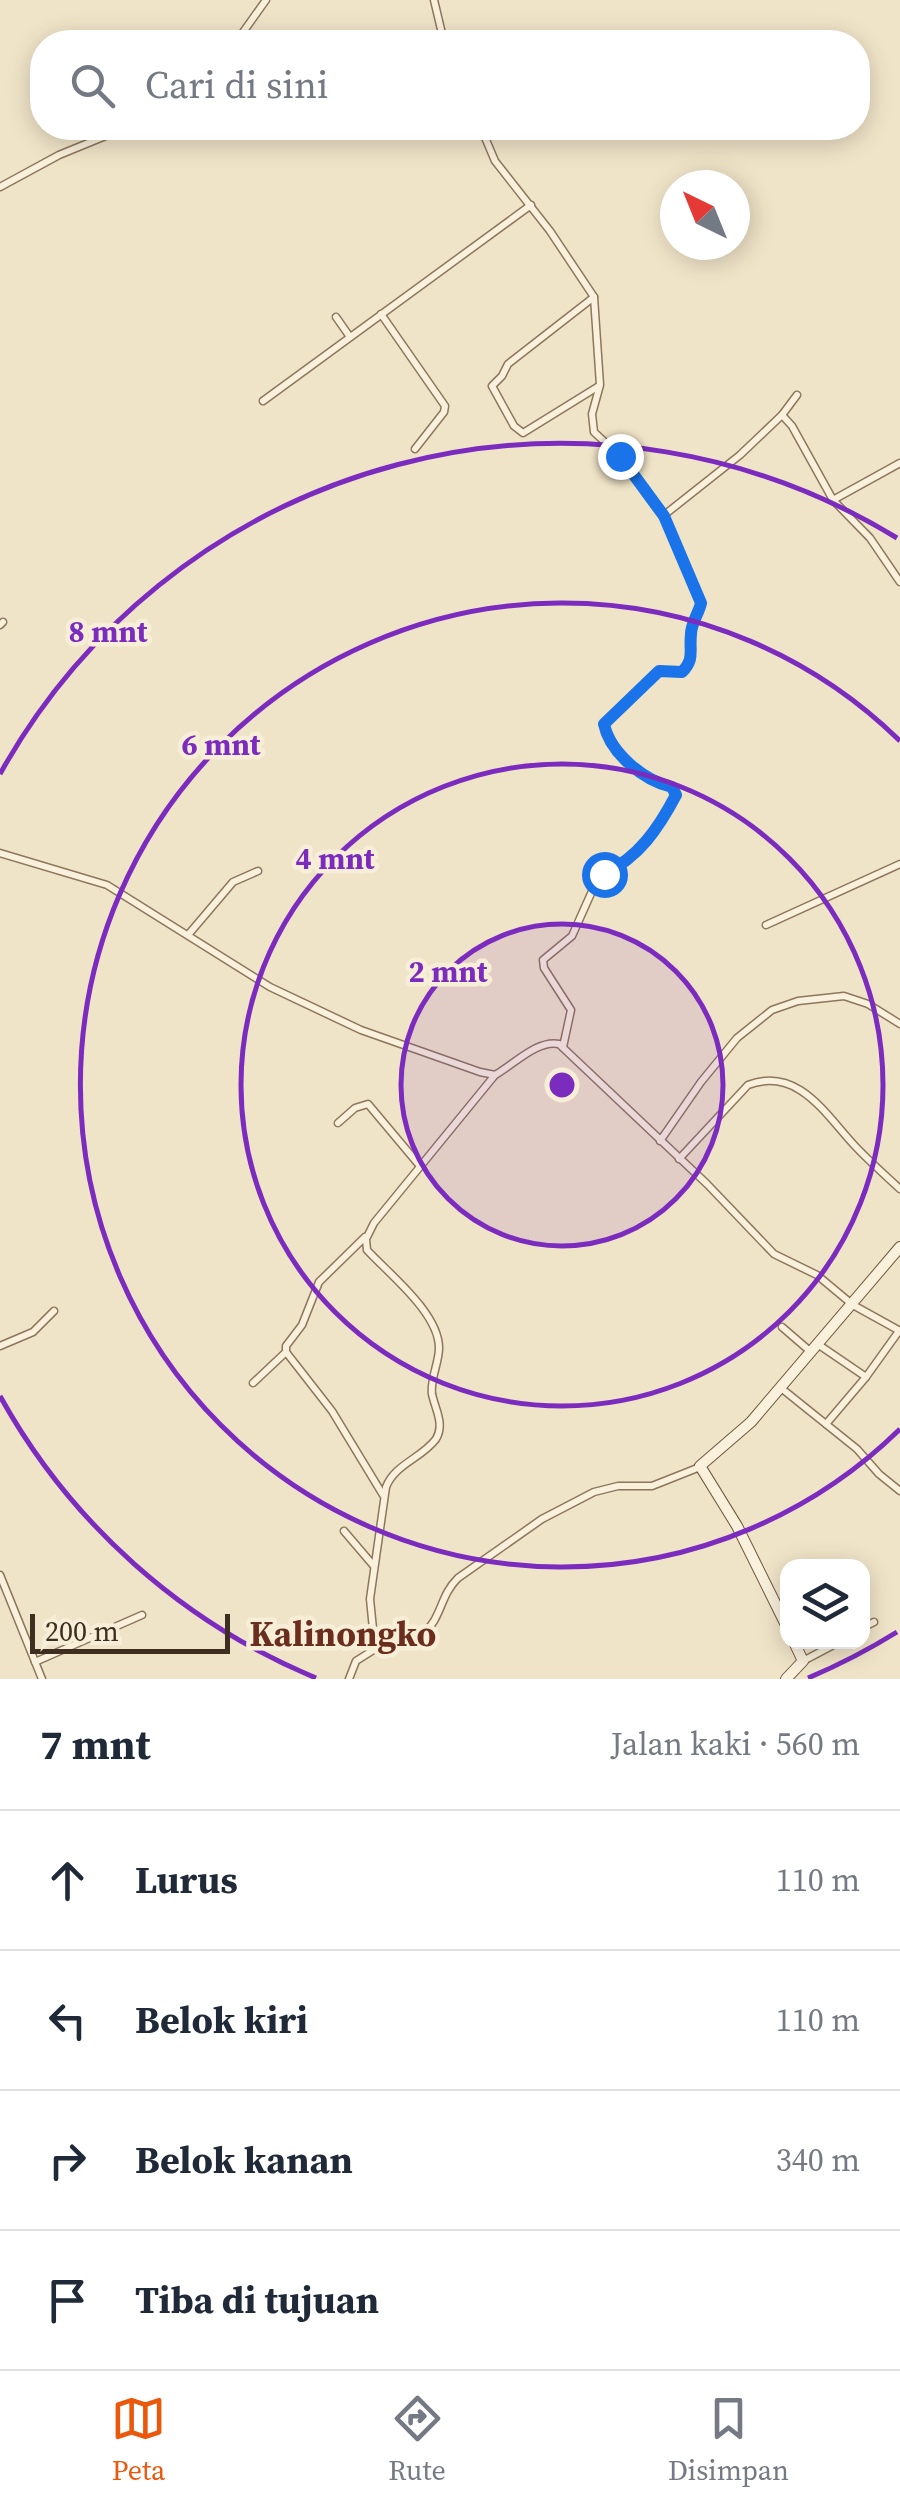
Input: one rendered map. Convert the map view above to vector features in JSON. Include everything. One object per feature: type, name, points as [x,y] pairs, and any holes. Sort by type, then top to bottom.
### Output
[{"type":"street","points":[[245,30],[266,0]]},
{"type":"street","points":[[434,0],[441,30]]},
{"type":"street","points":[[0,187],[96,140]]},
{"type":"street","points":[[485,140],[490,153],[594,297],[600,386],[592,414],[594,432],[620,456],[664,516],[701,603],[691,630],[692,660],[682,672],[659,671],[604,726],[637,771],[653,782],[672,787],[676,795],[658,828],[634,854],[597,880],[572,936],[543,960],[544,968],[571,1010],[563,1047]]},
{"type":"street","points":[[263,401],[530,205]]},
{"type":"street","points":[[594,297],[508,364],[492,386],[514,426],[523,433],[600,386]]},
{"type":"street","points":[[381,314],[445,406],[415,449]]},
{"type":"street","points":[[336,318],[350,337]]},
{"type":"street","points":[[664,516],[740,455],[797,395]]},
{"type":"street","points":[[782,415],[833,500],[870,538],[896,570],[900,582]]},
{"type":"street","points":[[833,500],[900,463]]},
{"type":"street","points":[[0,853],[107,885],[250,976],[338,1020],[495,1075]]},
{"type":"street","points":[[766,925],[900,864]]},
{"type":"street","points":[[188,935],[234,882],[258,871]]},
{"type":"street","points":[[660,1141],[717,1061],[737,1038],[772,1010],[798,1001],[844,996],[868,1004],[900,1024]]},
{"type":"street","points":[[384,1496],[332,1411],[286,1352],[286,1343],[306,1318],[315,1287],[368,1234],[495,1075],[554,1042],[774,1254],[821,1277],[853,1305],[899,1331],[826,1424]]},
{"type":"street","points":[[678,1159],[748,1085],[786,1082],[816,1101],[900,1190]]},
{"type":"street","points":[[338,1123],[355,1108],[369,1105],[420,1166]]},
{"type":"street","points":[[368,1234],[367,1250],[423,1309],[435,1328],[439,1346],[432,1387],[439,1433],[392,1476],[384,1496],[370,1599],[375,1649]]},
{"type":"street","points":[[349,1679],[356,1661],[429,1627],[444,1593],[458,1578],[571,1502],[608,1488],[652,1486],[700,1467],[703,1460],[744,1430],[900,1247]]},
{"type":"street","points":[[0,1346],[33,1332],[54,1311]]},
{"type":"street","points":[[782,1327],[866,1377]]},
{"type":"street","points":[[252,1382],[286,1352]]},
{"type":"street","points":[[781,1388],[900,1490]]},
{"type":"street","points":[[700,1467],[736,1526],[780,1613]]},
{"type":"street","points":[[344,1530],[374,1566]]},
{"type":"street","points":[[0,1574],[42,1679]]},
{"type":"street","points":[[35,1662],[142,1615]]},
{"type":"street","points":[[870,1624],[874,1622]]},
{"type":"street","points":[[797,1649],[803,1661]]},
{"type":"street","points":[[786,1679],[803,1661],[826,1649]]},
{"type":"district","name":"Kalinongko","points":[[343,1634]]},
{"type":"route","points":[[604,874],[624,864],[658,828],[676,795],[672,787],[653,782],[637,771],[618,750],[604,724],[659,671],[682,672],[687,668],[692,660],[691,630],[701,608],[664,516],[620,456]]}]
